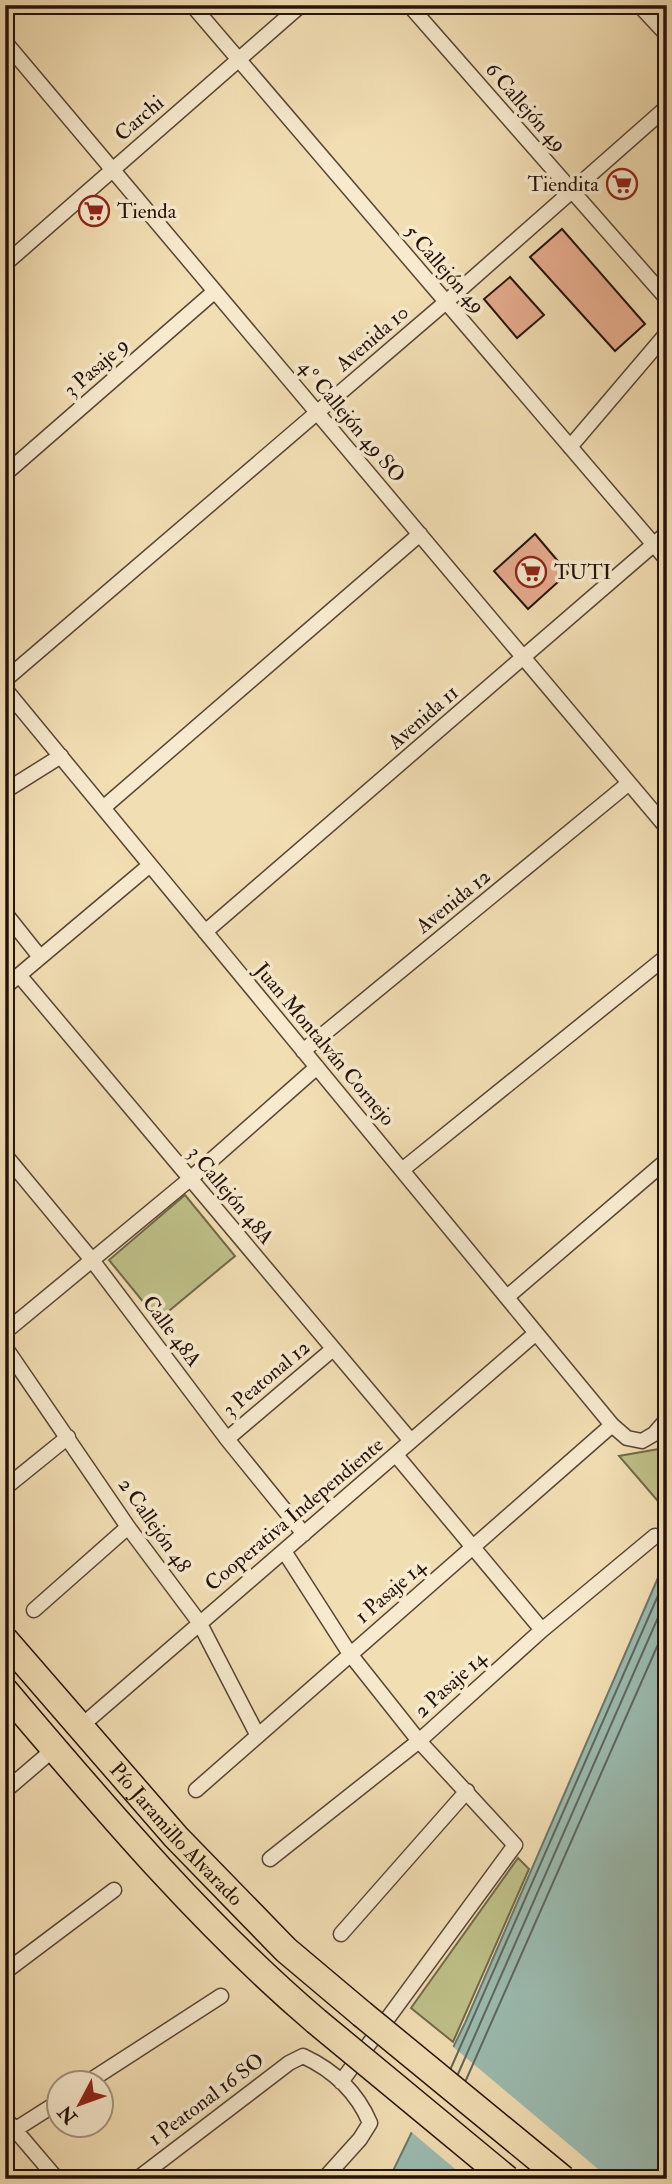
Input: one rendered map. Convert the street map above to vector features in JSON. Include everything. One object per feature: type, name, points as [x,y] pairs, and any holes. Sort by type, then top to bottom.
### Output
[{"type":"highway","name":"Pío Jaramillo Alvarado","points":[[5,1640],[176,1838],[286,1950],[564,2179]]},
{"type":"highway","name":"Pío Jaramillo Alvarado","points":[[5,1691],[54,1749],[257,1971],[507,2179]]},
{"type":"street","name":"5 Callejón 49","points":[[192,5],[667,560]]},
{"type":"street","name":"Carchi","points":[[5,264],[301,5]]},
{"type":"street","name":"6 Callejón 49","points":[[409,5],[667,299]]},
{"type":"street","points":[[639,5],[667,36]]},
{"type":"street","name":"4º Callejón 49 SO","points":[[5,42],[667,828]]},
{"type":"street","name":"Avenida 10","points":[[5,680],[446,302],[667,107]]},
{"type":"street","name":"3 Pasaje 9","points":[[5,474],[215,291]]},
{"type":"street","points":[[570,447],[667,334]]},
{"type":"street","name":"Avenida 11","points":[[205,932],[667,533]]},
{"type":"street","points":[[103,808],[420,534]]},
{"type":"street","name":"Juan Montalván Cornejo","points":[[5,689],[612,1425]]},
{"type":"street","points":[[5,791],[61,756]]},
{"type":"street","name":"Avenida 12","points":[[303,1051],[629,783]]},
{"type":"street","points":[[5,986],[150,865]]},
{"type":"street","points":[[5,913],[40,957]]},
{"type":"street","points":[[402,1170],[667,956]]},
{"type":"street","name":"3 Callejón 48A","points":[[19,975],[411,1441]]},
{"type":"street","points":[[5,1332],[190,1179],[317,1067]]},
{"type":"street","name":"Calle 48A","points":[[5,1155],[92,1260],[227,1439],[304,1534]]},
{"type":"street","points":[[507,1297],[667,1160]]},
{"type":"street","name":"Cooperativa Independiente","points":[[80,1727],[537,1333]]},
{"type":"street","name":"2 Callejón 48","points":[[5,1347],[128,1527],[199,1622],[258,1735]]},
{"type":"street","name":"3 Peatonal 12","points":[[227,1439],[333,1349]]},
{"type":"street","points":[[612,1425],[627,1438],[642,1441],[654,1434],[667,1419]]},
{"type":"street","name":"1 Pasaje 14","points":[[196,1790],[612,1425]]},
{"type":"street","points":[[5,1488],[68,1437]]},
{"type":"street","points":[[396,1455],[542,1630]]},
{"type":"street","points":[[33,1610],[128,1527]]},
{"type":"street","name":"2 Pasaje 14","points":[[270,1859],[419,1741],[542,1630],[655,1536]]},
{"type":"street","points":[[284,1551],[351,1654],[419,1741],[515,1845],[341,2081],[362,2103],[370,2123],[360,2139],[324,2179]]},
{"type":"street","points":[[5,1791],[54,1749]]},
{"type":"street","points":[[341,1934],[467,1791]]},
{"type":"street","points":[[5,1972],[114,1890]]},
{"type":"street","points":[[110,2068],[221,1996]]},
{"type":"street","name":"1 Peatonal 16 SO","points":[[137,2179],[289,2063],[303,2056],[319,2064],[341,2081]]},
{"type":"street","points":[[10,2133],[46,2110]]},
{"type":"street","points":[[5,2118],[10,2133],[57,2179]]},
{"type":"green space","points":[[185,1195],[235,1256],[158,1320],[109,1260]]},
{"type":"green space","points":[[664,1448],[667,1451],[667,1503],[663,1507],[619,1456]]},
{"type":"green space","points":[[518,1858],[529,1869],[453,2042],[411,2008]]},
{"type":"water","points":[[667,1557],[667,2179],[389,2179],[465,2023]]},
{"type":"pier","points":[[451,2045],[610,2179],[467,2179],[409,2130]]},
{"type":"building","points":[[562,229],[645,324],[615,351],[530,257]]},
{"type":"building","points":[[510,277],[544,315],[517,338],[484,299]]},
{"type":"building","name":"TUTI","points":[[535,534],[568,573],[528,609],[494,571]]},
{"type":"place","name":"Tiendita","points":[[622,184]]},
{"type":"place","name":"Tienda","points":[[94,211]]},
{"type":"place","name":"TUTI","points":[[531,572]]}]
